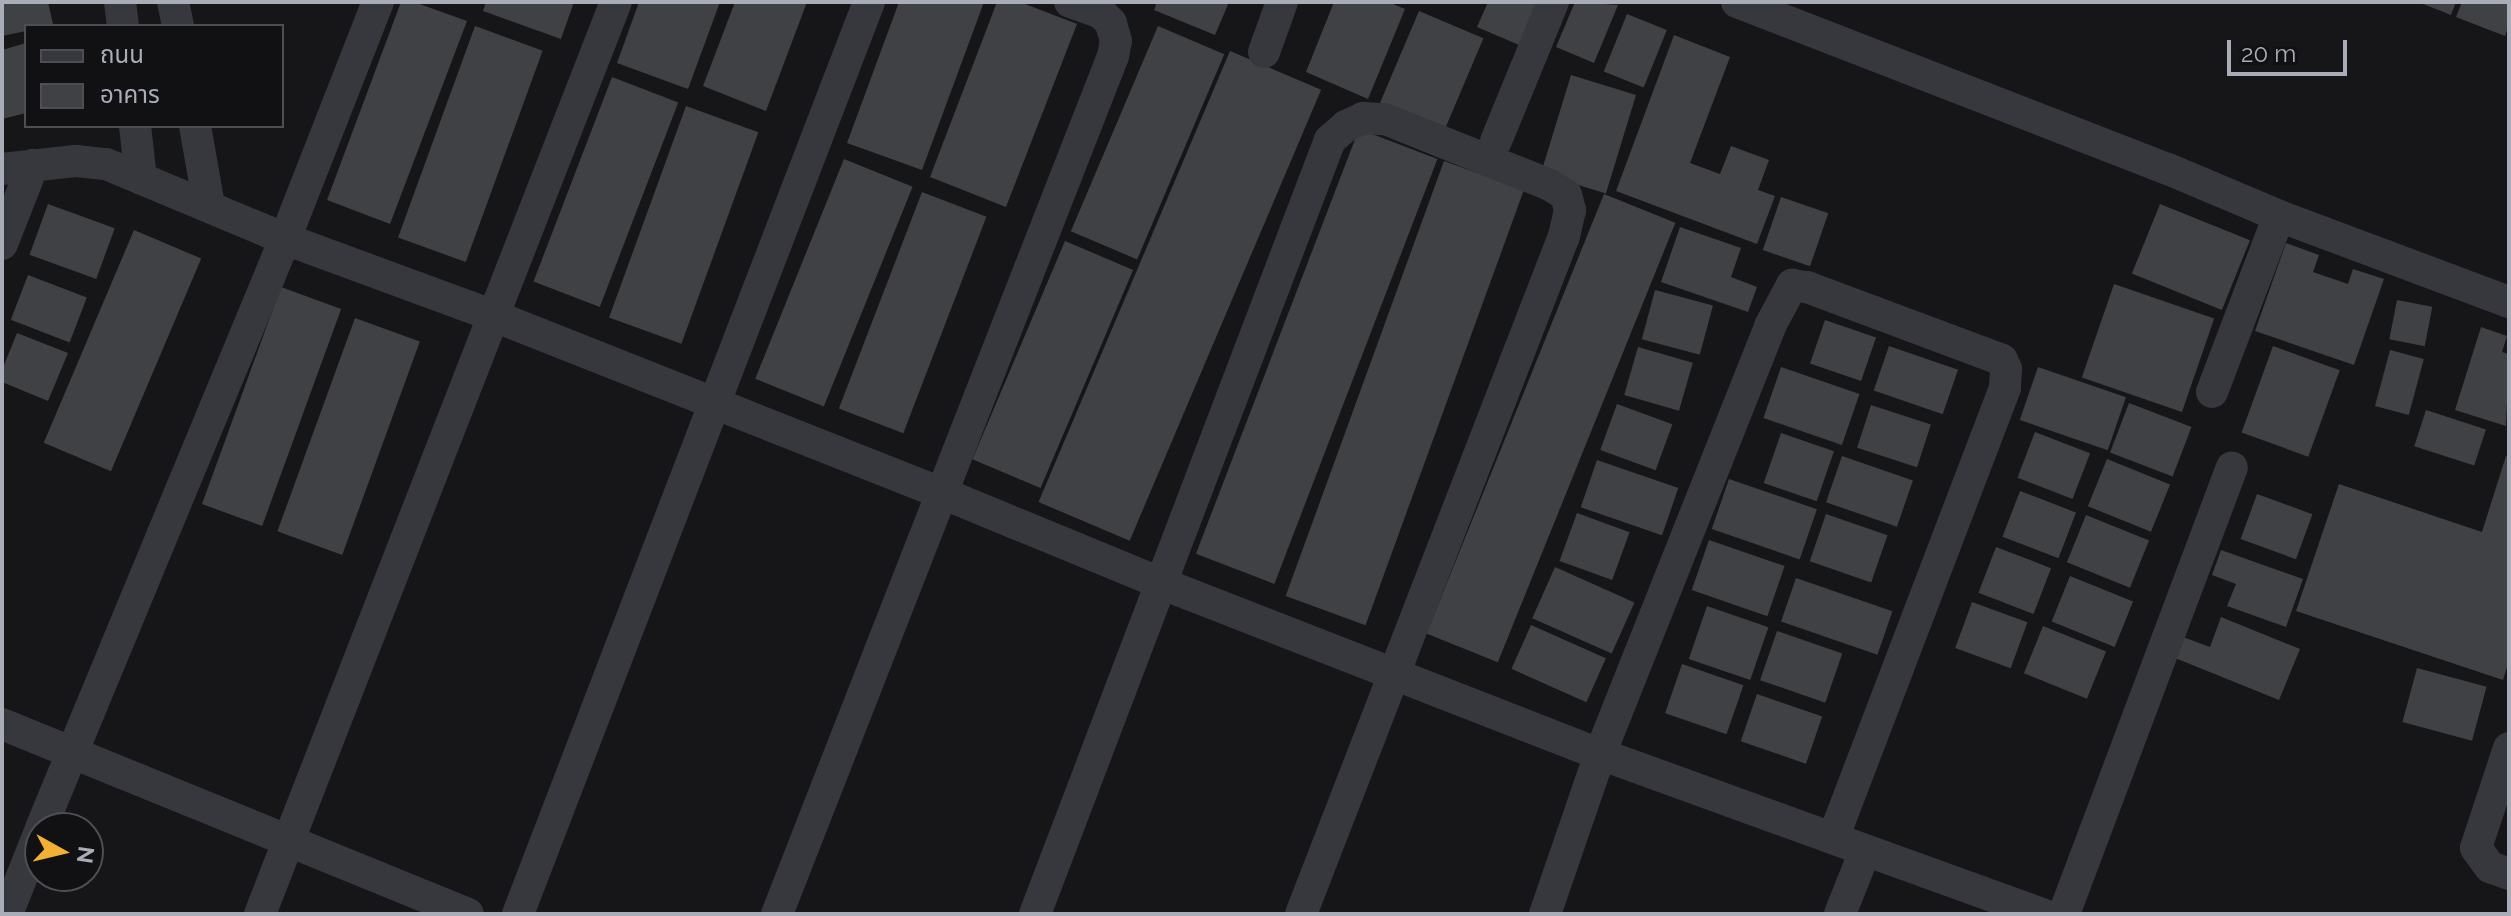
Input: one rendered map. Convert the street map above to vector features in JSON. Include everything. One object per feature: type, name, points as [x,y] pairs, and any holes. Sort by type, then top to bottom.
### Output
[{"type":"street","points":[[120,2],[123,24]]},
{"type":"street","points":[[173,2],[178,24]]},
{"type":"street","points":[[48,812],[285,239],[378,2]]},
{"type":"street","points":[[260,914],[616,2]]},
{"type":"street","points":[[518,914],[869,2]]},
{"type":"street","points":[[777,914],[1113,56],[1116,41],[1111,23],[1101,13],[1070,2]]},
{"type":"street","points":[[1264,52],[1282,2]]},
{"type":"street","points":[[1496,141],[1553,2]]},
{"type":"street","points":[[1737,2],[2168,169],[2279,216],[2509,302]]},
{"type":"street","points":[[1035,914],[1330,140],[1346,126],[1363,118],[1385,119],[1550,185],[1566,195],[1570,210],[1564,236],[1301,914]]},
{"type":"street","points":[[135,128],[141,179]]},
{"type":"street","points":[[195,128],[209,205]]},
{"type":"street","points":[[2,244],[17,167],[76,161],[106,164],[285,239],[494,316],[1163,584],[1600,754],[2043,914]]},
{"type":"street","points":[[2212,392],[2279,216]]},
{"type":"street","points":[[1545,914],[1600,754],[1774,316],[1792,285],[1807,287],[2002,360],[2006,369],[2005,388],[1833,838]]},
{"type":"street","points":[[2064,914],[2232,468]]},
{"type":"street","points":[[2,724],[468,914]]},
{"type":"street","points":[[2509,748],[2476,848],[2490,867],[2509,874]]},
{"type":"street","points":[[1840,914],[1865,851]]},
{"type":"street","points":[[7,914],[24,872]]},
{"type":"building","points":[[2,2],[48,2],[53,24],[24,24],[24,31],[2,36]]},
{"type":"building","points":[[401,2],[414,2],[467,21],[390,224],[327,200]]},
{"type":"building","points":[[486,2],[574,2],[561,39],[483,11]]},
{"type":"building","points":[[639,2],[720,2],[688,89],[617,63]]},
{"type":"building","points":[[735,2],[807,2],[766,111],[703,86]]},
{"type":"building","points":[[899,2],[984,2],[922,170],[847,143]]},
{"type":"building","points":[[997,2],[1020,2],[1077,24],[1006,207],[930,177]]},
{"type":"building","points":[[1157,2],[1229,2],[1215,35],[1154,10]]},
{"type":"building","points":[[1334,2],[1388,2],[1405,9],[1368,99],[1306,72]]},
{"type":"building","points":[[1488,2],[1537,2],[1519,45],[1477,27]]},
{"type":"building","points":[[1575,2],[1618,5],[1594,63],[1556,47]]},
{"type":"building","points":[[2418,2],[2456,2],[2451,15]]},
{"type":"building","points":[[2462,2],[2509,2],[2509,25],[2505,36],[2456,17]]},
{"type":"building","points":[[1419,11],[1483,38],[1442,135],[1378,108]]},
{"type":"building","points":[[1627,14],[1667,30],[1644,88],[1604,71]]},
{"type":"building","points":[[475,26],[543,51],[466,262],[398,237]]},
{"type":"building","points":[[1158,26],[1224,54],[1137,259],[1071,231]]},
{"type":"building","points":[[1674,35],[1730,57],[1690,163],[1720,174],[1731,146],[1769,160],[1758,190],[1775,196],[1757,244],[1616,191]]},
{"type":"building","points":[[24,44],[24,114],[2,119],[2,50]]},
{"type":"building","points":[[1230,51],[1321,90],[1130,541],[1039,502]]},
{"type":"building","points":[[1571,75],[1636,95],[1606,193],[1541,173]]},
{"type":"building","points":[[612,77],[678,102],[600,307],[534,281]]},
{"type":"building","points":[[686,106],[758,132],[681,344],[609,317]]},
{"type":"building","points":[[1359,129],[1437,159],[1274,584],[1196,554]]},
{"type":"building","points":[[844,159],[913,187],[824,406],[755,379]]},
{"type":"building","points":[[1444,161],[1524,190],[1366,625],[1286,596]]},
{"type":"building","points":[[922,192],[986,217],[903,433],[839,409]]},
{"type":"building","points":[[1604,194],[1675,223],[1498,662],[1426,633]]},
{"type":"building","points":[[1781,197],[1828,213],[1810,266],[1763,250]]},
{"type":"building","points":[[48,204],[115,228],[96,279],[30,255]]},
{"type":"building","points":[[2160,204],[2250,240],[2222,310],[2132,274]]},
{"type":"building","points":[[1680,227],[1741,248],[1731,277],[1757,287],[1748,312],[1661,282]]},
{"type":"building","points":[[134,230],[201,259],[111,471],[44,443]]},
{"type":"building","points":[[1065,241],[1133,270],[1041,488],[972,459]]},
{"type":"building","points":[[2286,243],[2319,255],[2313,272],[2348,284],[2353,269],[2384,279],[2354,365],[2255,331]]},
{"type":"building","points":[[28,275],[87,298],[70,342],[11,320]]},
{"type":"building","points":[[2114,284],[2214,319],[2182,412],[2082,378]]},
{"type":"building","points":[[281,287],[341,309],[262,526],[202,504]]},
{"type":"building","points":[[1655,290],[1713,306],[1700,355],[1642,339]]},
{"type":"building","points":[[2397,300],[2432,307],[2425,346],[2389,339]]},
{"type":"building","points":[[355,318],[420,342],[342,555],[277,531]]},
{"type":"building","points":[[1825,320],[1876,338],[1861,381],[1810,363]]},
{"type":"building","points":[[2481,327],[2507,336],[2502,352],[2509,354],[2506,426],[2455,410]]},
{"type":"building","points":[[17,333],[68,353],[48,401],[2,382],[2,370]]},
{"type":"building","points":[[1889,346],[1958,370],[1943,414],[1874,390]]},
{"type":"building","points":[[2273,346],[2340,370],[2308,457],[2242,432]]},
{"type":"building","points":[[1638,347],[1693,363],[1679,411],[1624,395]]},
{"type":"building","points":[[2390,350],[2424,359],[2409,415],[2375,406]]},
{"type":"building","points":[[1781,367],[1859,394],[1842,445],[1763,418]]},
{"type":"building","points":[[2038,367],[2126,397],[2108,450],[2020,420]]},
{"type":"building","points":[[2129,403],[2192,427],[2173,476],[2110,452]]},
{"type":"building","points":[[1617,404],[1672,424],[1656,470],[1600,450]]},
{"type":"building","points":[[1871,405],[1931,424],[1917,467],[1857,448]]},
{"type":"building","points":[[2426,410],[2486,429],[2474,466],[2414,446]]},
{"type":"building","points":[[2035,432],[2090,453],[2073,499],[2017,478]]},
{"type":"building","points":[[1781,433],[1834,451],[1817,501],[1764,483]]},
{"type":"building","points":[[1842,456],[1913,480],[1897,527],[1826,502]]},
{"type":"building","points":[[2506,456],[2509,457],[2509,661],[2503,680],[2296,611],[2339,484],[2482,532]]},
{"type":"building","points":[[2107,459],[2170,484],[2151,532],[2088,506]]},
{"type":"building","points":[[1597,460],[1678,488],[1662,535],[1581,507]]},
{"type":"building","points":[[1729,479],[1817,509],[1800,559],[1712,529]]},
{"type":"building","points":[[2020,491],[2076,513],[2058,558],[2002,537]]},
{"type":"building","points":[[2257,494],[2312,514],[2296,559],[2241,539]]},
{"type":"building","points":[[1577,513],[1630,532],[1612,580],[1560,561]]},
{"type":"building","points":[[1826,514],[1887,535],[1871,582],[1810,561]]},
{"type":"building","points":[[2086,515],[2149,540],[2130,588],[2067,562]]},
{"type":"building","points":[[1709,540],[1785,566],[1767,616],[1692,590]]},
{"type":"building","points":[[1996,547],[2051,568],[2034,614],[1978,593]]},
{"type":"building","points":[[2221,550],[2303,579],[2286,627],[2227,606],[2236,584],[2212,575]]},
{"type":"building","points":[[1555,567],[1634,602],[1612,654],[1532,618]]},
{"type":"building","points":[[2070,576],[2133,601],[2115,647],[2052,621]]},
{"type":"building","points":[[1796,578],[1892,611],[1877,655],[1781,621]]},
{"type":"building","points":[[1972,602],[2027,622],[2011,668],[1955,648]]},
{"type":"building","points":[[1707,606],[1768,627],[1750,680],[1689,659]]},
{"type":"building","points":[[2221,617],[2300,649],[2279,700],[2175,658],[2183,637],[2210,647]]},
{"type":"building","points":[[1531,625],[1606,658],[1586,702],[1511,669]]},
{"type":"building","points":[[2043,626],[2106,651],[2087,699],[2024,673]]},
{"type":"building","points":[[1777,631],[1842,653],[1825,703],[1760,680]]},
{"type":"building","points":[[1682,664],[1743,685],[1727,734],[1665,713]]},
{"type":"building","points":[[2417,668],[2487,687],[2472,741],[2403,722]]},
{"type":"building","points":[[1757,694],[1822,716],[1806,764],[1741,741]]}]
